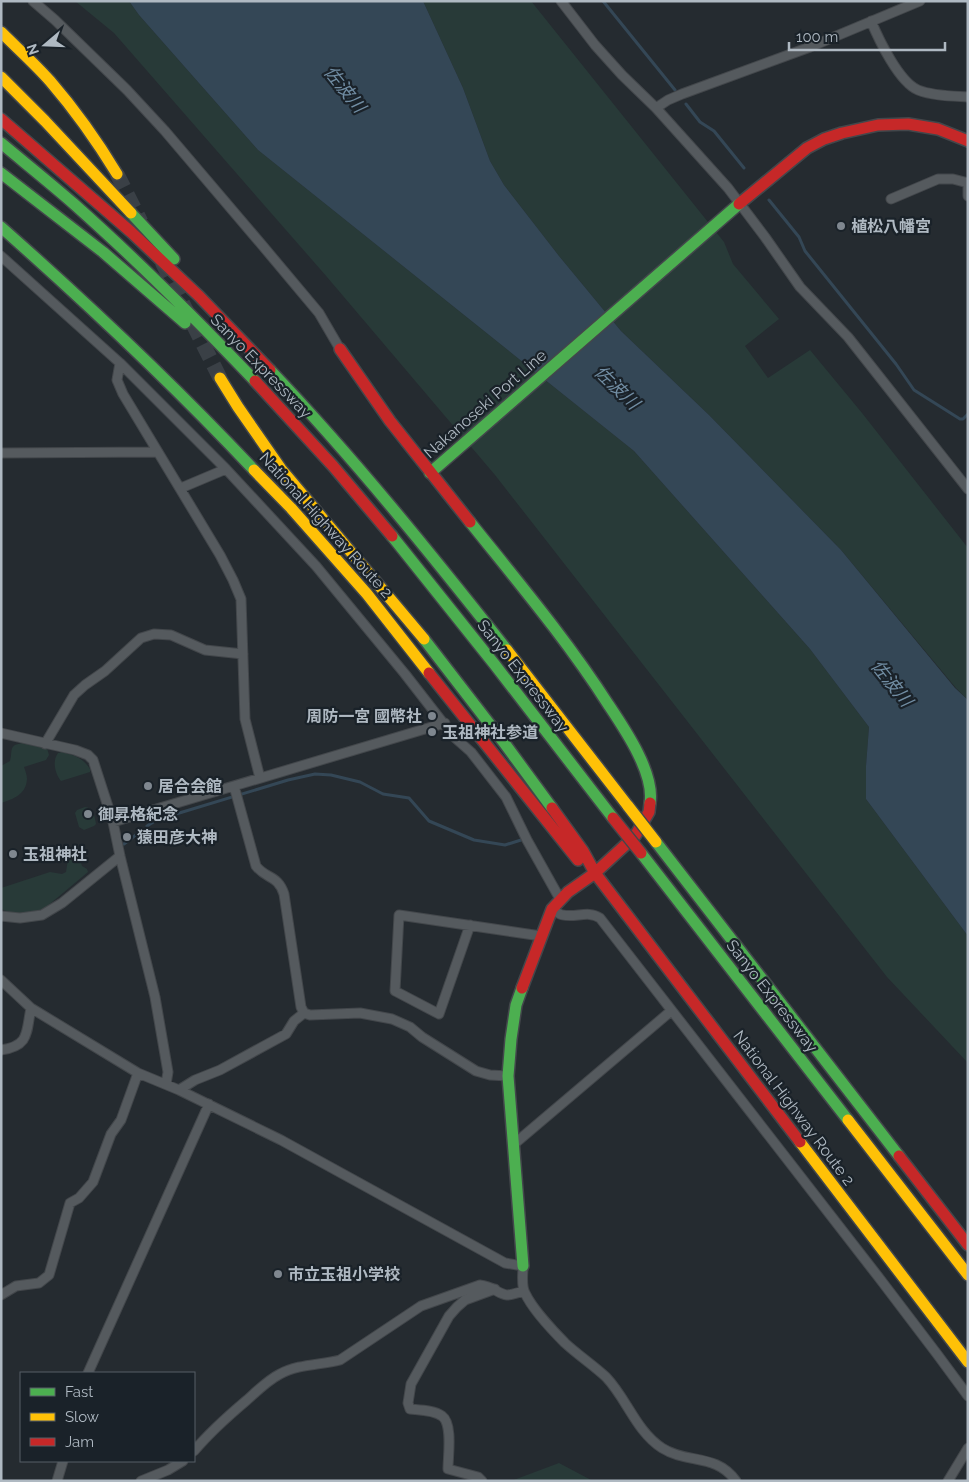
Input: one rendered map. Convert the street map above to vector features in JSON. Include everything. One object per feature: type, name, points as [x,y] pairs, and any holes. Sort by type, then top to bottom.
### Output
[{"type":"main road","points":[[1,32],[37,67],[66,100],[99,144],[117,174]]},
{"type":"main road","points":[[1,77],[56,131],[129,212],[207,293],[230,328]]},
{"type":"main road","name":"Sanyo Expressway","points":[[1,119],[90,195],[149,249],[230,328],[331,437],[484,620],[968,1245]]},
{"type":"main road","name":"Nakanoseki Port Line","points":[[523,1266],[508,1076],[516,1005],[552,909],[560,899],[595,873],[635,836],[649,812],[650,786],[642,763],[627,733],[585,668],[552,622],[430,474],[740,203],[810,146],[833,136],[866,126],[910,122],[954,133],[968,140]]},
{"type":"main road","name":"Sanyo Expressway","points":[[1,143],[74,205],[167,292],[290,418],[380,522],[458,618],[968,1275]]},
{"type":"main road","points":[[1,173],[103,252],[290,418]]},
{"type":"main road","name":"National Highway Route 2","points":[[1,227],[166,379],[291,508],[367,594],[456,704],[576,858],[595,873]]},
{"type":"main road","points":[[340,349],[430,474]]},
{"type":"main road","name":"National Highway Route 2","points":[[220,378],[281,469],[409,620],[505,744],[583,851],[595,873],[968,1362]]},
{"type":"street","points":[[33,1],[127,90],[165,131],[320,313],[340,349]]},
{"type":"street","points":[[562,1],[608,60],[656,108],[728,188],[765,237],[776,260],[848,337],[968,489]]},
{"type":"street","points":[[656,108],[682,94],[810,47],[920,1]]},
{"type":"street","points":[[871,21],[900,75],[910,86],[935,94],[968,97]]},
{"type":"street","points":[[891,199],[938,179],[953,178],[968,183]]},
{"type":"street","points":[[968,188],[968,196]]},
{"type":"street","points":[[1,256],[120,363],[226,469],[316,566],[445,723],[454,737],[471,752],[506,797],[527,840],[560,899]]},
{"type":"street","points":[[120,363],[117,380],[122,394],[181,488],[220,555],[241,599],[245,718],[260,778]]},
{"type":"street","points":[[1,453],[158,452]]},
{"type":"street","points":[[181,488],[226,469]]},
{"type":"street","points":[[46,744],[74,694],[105,671],[141,638],[154,634],[171,635],[205,650],[243,654]]},
{"type":"street","points":[[113,822],[445,723]]},
{"type":"street","points":[[1,734],[75,750],[88,755],[93,760],[113,822],[155,997],[168,1072],[166,1084]]},
{"type":"street","points":[[234,786],[256,866],[260,871],[282,885],[304,1013]]},
{"type":"street","points":[[1,916],[20,918],[42,915],[62,903],[120,856]]},
{"type":"street","points":[[552,909],[564,916],[589,914],[600,918],[968,1396]]},
{"type":"street","points":[[470,925],[439,1014],[395,991],[399,915],[470,925],[541,936]]},
{"type":"street","points":[[1,980],[31,1008],[138,1073],[179,1090],[282,1140],[505,1262],[523,1266],[524,1291],[536,1309],[565,1343],[606,1378],[652,1440],[675,1455],[722,1466],[736,1481]]},
{"type":"street","points":[[1,1050],[17,1047],[26,1038],[31,1008]]},
{"type":"street","points":[[513,1145],[671,1011]]},
{"type":"street","points":[[304,1013],[310,1015],[360,1013],[392,1019],[410,1027],[422,1037],[476,1071],[490,1075],[508,1076]]},
{"type":"street","points":[[179,1090],[286,1034],[294,1021],[304,1013]]},
{"type":"street","points":[[1,1295],[16,1286],[39,1283],[49,1275],[70,1204],[79,1198],[93,1182],[111,1134],[121,1120],[138,1073]]},
{"type":"street","points":[[88,1372],[209,1104]]},
{"type":"street","points":[[195,1450],[207,1434],[258,1390],[281,1373],[296,1368],[340,1360],[422,1306],[480,1285],[488,1286],[508,1295],[524,1291]]},
{"type":"street","points":[[482,1481],[478,1476],[448,1469],[449,1436],[447,1422],[442,1416],[434,1413],[410,1409],[408,1396],[411,1384],[441,1329],[457,1306],[465,1300],[495,1289]]},
{"type":"street","points":[[948,1481],[968,1448]]},
{"type":"street","points":[[57,1481],[63,1462]]},
{"type":"street","points":[[141,1481],[168,1470],[180,1462]]},
{"type":"shaded area","points":[[75,1],[129,1],[139,15],[258,150],[634,451],[810,649],[869,727],[866,799],[968,936],[968,1063],[887,977],[495,475],[327,277],[114,33]]},
{"type":"shaded area","points":[[423,1],[531,1],[724,242],[733,264],[779,319],[745,346],[768,378],[810,350],[968,548],[968,700],[841,550],[709,415],[621,331],[559,256],[504,185],[490,161],[463,88]]},
{"type":"shaded area","points":[[23,743],[47,748],[49,755],[46,760],[24,767],[27,779],[24,789],[18,796],[1,803],[1,766],[10,761],[13,747]]},
{"type":"shaded area","points":[[62,752],[81,760],[90,769],[90,772],[61,781],[57,775],[55,764],[56,756]]},
{"type":"shaded area","points":[[85,807],[92,811],[96,824],[84,830],[79,827],[75,813],[77,810]]},
{"type":"shaded area","points":[[73,854],[79,856],[82,866],[88,872],[45,908],[23,913],[1,909],[1,888],[50,872],[62,874],[66,872],[68,859]]},
{"type":"shaded area","points":[[559,1463],[593,1481],[511,1481]]},
{"type":"water","name":"佐波川","points":[[129,1],[423,1],[463,88],[490,161],[504,185],[559,256],[621,331],[709,415],[841,550],[955,688],[968,700],[968,936],[866,799],[869,727],[810,649],[634,451],[258,150],[139,15]]},
{"type":"waterway","points":[[603,1],[675,90]]},
{"type":"waterway","points":[[686,104],[700,122],[714,131],[744,168]]},
{"type":"waterway","points":[[769,200],[799,237],[805,251],[896,364],[914,390],[960,419],[963,419],[968,414]]},
{"type":"waterway","points":[[176,814],[288,780],[315,774],[331,775],[360,782],[383,794],[409,798],[429,821],[474,840],[505,845],[521,840]]},
{"type":"waterway","points":[[147,826],[169,816]]},
{"type":"waterway","points":[[124,844],[141,831]]},
{"type":"tunnel","points":[[117,174],[141,222]]},
{"type":"tunnel","points":[[162,262],[220,378]]},
{"type":"traffic: fast","points":[[1,143],[74,204],[121,247],[255,381]]},
{"type":"traffic: fast","points":[[1,173],[103,252],[185,323]]},
{"type":"traffic: fast","points":[[430,473],[739,204]]},
{"type":"traffic: fast","points":[[131,213],[174,259]]},
{"type":"traffic: fast","points":[[1,227],[130,346],[254,470]]},
{"type":"traffic: fast","points":[[270,370],[362,472],[421,542],[507,650]]},
{"type":"traffic: fast","points":[[470,522],[559,634],[622,725],[637,751],[648,778],[650,803]]},
{"type":"traffic: fast","points":[[392,536],[613,818]]},
{"type":"traffic: fast","points":[[424,639],[552,808]]},
{"type":"traffic: fast","points":[[656,842],[899,1156]]},
{"type":"traffic: fast","points":[[641,853],[848,1120]]},
{"type":"traffic: fast","points":[[522,988],[516,1005],[508,1076],[523,1266]]},
{"type":"traffic: slow","points":[[1,32],[38,68],[59,92],[102,150],[117,174]]},
{"type":"traffic: slow","points":[[1,77],[131,213]]},
{"type":"traffic: slow","points":[[220,378],[281,469],[424,639]]},
{"type":"traffic: slow","points":[[254,470],[291,508],[367,594],[429,673]]},
{"type":"traffic: slow","points":[[507,650],[628,806]]},
{"type":"traffic: slow","points":[[628,806],[656,842]]},
{"type":"traffic: slow","points":[[848,1120],[968,1275]]},
{"type":"traffic: slow","points":[[800,1142],[968,1362]]},
{"type":"traffic: jam","points":[[1,119],[131,232],[199,296],[270,370]]},
{"type":"traffic: jam","points":[[739,204],[807,148],[824,139],[842,133],[878,125],[908,124],[938,129],[968,141]]},
{"type":"traffic: jam","points":[[340,349],[390,421],[470,522]]},
{"type":"traffic: jam","points":[[255,381],[333,466],[392,536]]},
{"type":"traffic: jam","points":[[429,673],[578,860]]},
{"type":"traffic: jam","points":[[522,988],[552,909],[568,892],[595,873],[635,836],[649,812],[650,803]]},
{"type":"traffic: jam","points":[[552,808],[583,851],[595,873],[800,1142]]},
{"type":"traffic: jam","points":[[613,818],[641,853]]},
{"type":"traffic: jam","points":[[899,1156],[968,1245]]},
{"type":"place","name":"植松八幡宮","points":[[841,226]]},
{"type":"place","name":"周防一宮 國幣社","points":[[432,716]]},
{"type":"place","name":"玉祖神社参道","points":[[432,732]]},
{"type":"place","name":"居合会館","points":[[148,786]]},
{"type":"place","name":"御昇格紀念","points":[[88,814]]},
{"type":"place","name":"猿田彦大神","points":[[127,837]]},
{"type":"place","name":"玉祖神社","points":[[13,854]]},
{"type":"place","name":"市立玉祖小学校","points":[[278,1274]]}]
